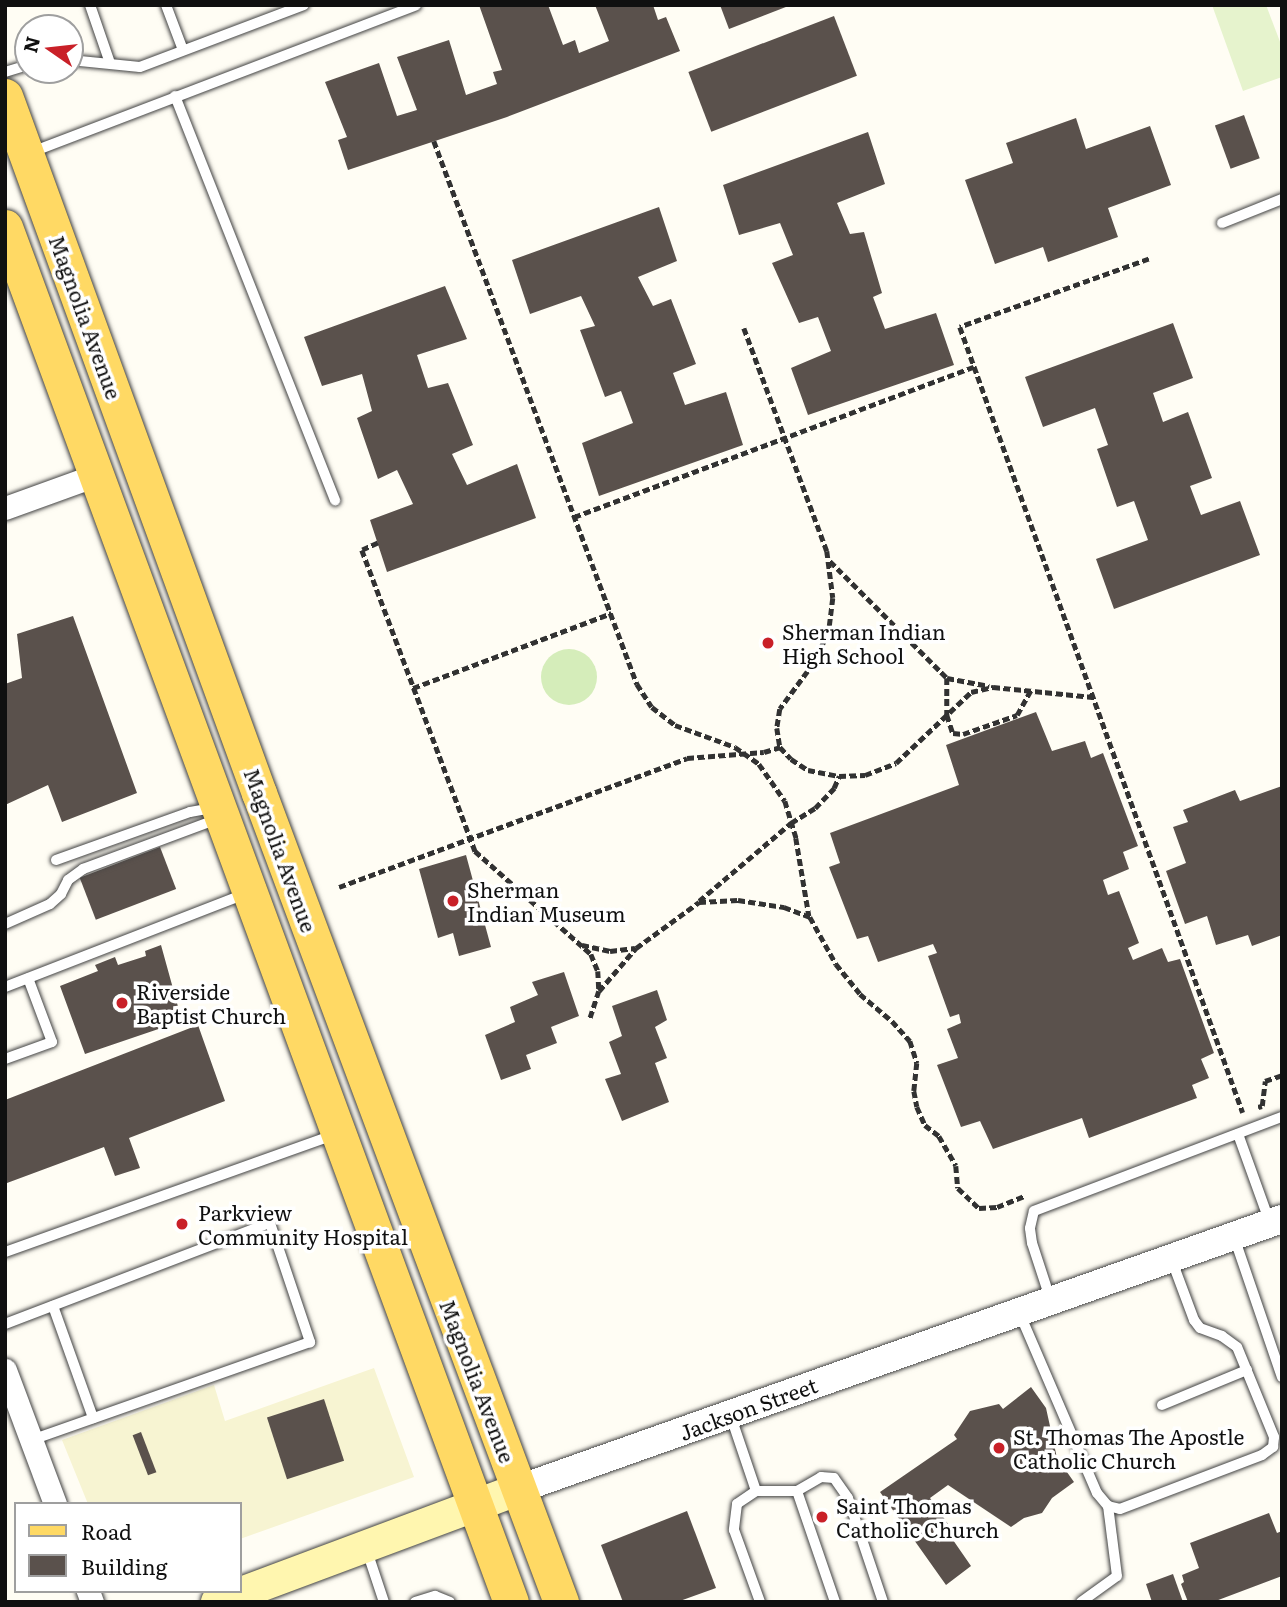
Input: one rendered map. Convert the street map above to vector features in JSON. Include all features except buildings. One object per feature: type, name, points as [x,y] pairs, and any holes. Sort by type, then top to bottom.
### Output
[{"type":"main road","name":"Magnolia Avenue","points":[[5,96],[260,793],[561,1602]]},
{"type":"main road","name":"Magnolia Avenue","points":[[5,227],[511,1602]]},
{"type":"main road","points":[[220,812],[260,793]]},
{"type":"main road","name":"Jackson Street","points":[[217,1602],[251,1595],[365,1546],[519,1489]]},
{"type":"street","points":[[5,507],[96,475]]},
{"type":"street","name":"Jackson Street","points":[[519,1489],[1276,1221]]},
{"type":"street","points":[[5,1370],[54,1502]]},
{"type":"lane","points":[[90,5],[110,64]]},
{"type":"lane","points":[[166,5],[183,50]]},
{"type":"lane","points":[[84,61],[140,66],[304,5]]},
{"type":"lane","points":[[26,154],[416,5]]},
{"type":"lane","points":[[175,96],[335,499]]},
{"type":"lane","points":[[1222,223],[1282,199]]},
{"type":"lane","points":[[56,860],[191,812],[220,812]]},
{"type":"lane","points":[[5,924],[50,904],[61,894],[68,880],[83,869],[220,812]]},
{"type":"lane","points":[[5,987],[249,892]]},
{"type":"lane","points":[[5,1059],[52,1041],[28,978]]},
{"type":"lane","points":[[1051,1301],[1032,1243],[1030,1228],[1034,1211],[1282,1117]]},
{"type":"lane","points":[[5,1252],[339,1133]]},
{"type":"lane","points":[[1238,1134],[1276,1221]]},
{"type":"lane","points":[[5,1324],[270,1223],[310,1342],[31,1440]]},
{"type":"lane","points":[[1234,1236],[1282,1377]]},
{"type":"lane","points":[[1108,1506],[1119,1509],[1262,1455],[1273,1447],[1274,1437],[1237,1347],[1222,1336],[1200,1328],[1194,1320],[1171,1258]]},
{"type":"lane","points":[[52,1306],[93,1418]]},
{"type":"lane","points":[[1019,1312],[1097,1493],[1108,1506],[1117,1576],[1081,1602]]},
{"type":"lane","points":[[1162,1405],[1247,1370]]},
{"type":"lane","points":[[730,1414],[756,1491]]},
{"type":"lane","points":[[760,1602],[734,1530],[737,1504],[756,1491],[797,1491],[821,1477],[834,1478],[848,1498],[883,1602]]},
{"type":"lane","points":[[797,1491],[835,1602]]},
{"type":"lane","points":[[365,1546],[384,1602]]},
{"type":"lane","points":[[415,1602],[435,1596],[450,1602]]},
{"type":"path","points":[[434,141],[637,684],[652,707],[675,725],[710,736],[759,764],[785,801],[810,917],[836,964],[860,994],[892,1021],[910,1041],[917,1063],[914,1091],[917,1107],[925,1125],[939,1136],[956,1166],[958,1188],[979,1208],[996,1207],[1035,1192]]},
{"type":"path","points":[[1149,258],[960,327],[1243,1113]]},
{"type":"path","points":[[744,328],[828,560],[833,598],[829,631],[814,663],[780,709],[777,728],[780,747],[808,770],[839,776],[865,775],[897,763],[971,692],[993,687]]},
{"type":"path","points":[[574,517],[974,367]]},
{"type":"path","points":[[378,542],[362,550],[475,851],[591,954],[598,971],[599,991],[590,1019]]},
{"type":"path","points":[[828,560],[947,678],[993,687],[1093,697]]},
{"type":"path","points":[[413,688],[611,613]]},
{"type":"path","points":[[947,678],[947,715],[953,733],[962,734],[1017,715],[1031,690]]},
{"type":"path","points":[[339,887],[471,841],[687,758],[764,752],[780,747]]},
{"type":"path","points":[[599,991],[636,948],[699,902],[791,823],[815,808],[834,788],[839,776]]},
{"type":"path","points":[[699,902],[738,900],[784,907],[810,917]]},
{"type":"path","points":[[581,945],[610,951],[636,948]]},
{"type":"path","points":[[1230,1118],[1262,1106],[1265,1081],[1282,1075]]},
{"type":"shaded area","points":[[374,1368],[414,1477],[242,1538],[242,1502],[87,1502],[62,1440],[214,1385],[225,1421]]},
{"type":"green space","points":[[1212,5],[1266,5],[1282,47],[1282,77],[1243,91]]},
{"type":"green space","points":[[563,649],[575,649],[585,653],[593,661],[597,677],[593,693],[585,701],[575,705],[563,705],[553,701],[545,693],[541,683],[541,671],[545,661],[553,653]]},
{"type":"place","name":"Sherman Indian High School","points":[[768,643]]},
{"type":"place","name":"Sherman Indian Museum","points":[[453,901]]},
{"type":"place","name":"Riverside Baptist Church","points":[[122,1003]]},
{"type":"place","name":"Parkview Community Hospital","points":[[182,1224]]},
{"type":"place","name":"St. Thomas The Apostle Catholic Church","points":[[999,1448]]},
{"type":"place","name":"Saint Thomas Catholic Church","points":[[822,1517]]}]
